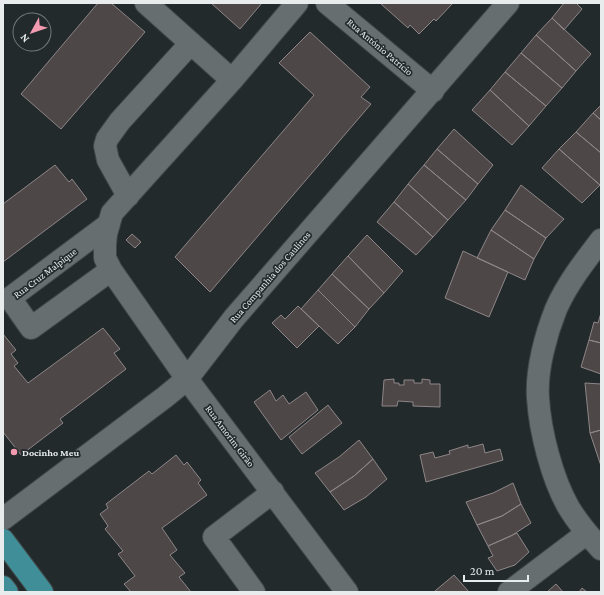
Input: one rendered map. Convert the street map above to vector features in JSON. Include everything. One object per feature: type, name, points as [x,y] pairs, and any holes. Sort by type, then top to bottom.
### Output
[{"type":"main road","points":[[3,540],[42,592]]},
{"type":"main road","points":[[3,587],[7,592]]},
{"type":"street","points":[[146,3],[232,80]]},
{"type":"street","name":"Rua Cruz Malpique","points":[[187,379],[110,270],[105,258],[108,224],[112,213],[232,80],[297,3]]},
{"type":"street","name":"Rua António Patrício","points":[[327,3],[433,91]]},
{"type":"street","name":"Rua Companhia dos Caulinos","points":[[3,519],[153,407],[187,379],[234,318],[508,3]]},
{"type":"street","points":[[128,196],[108,160],[105,146],[107,139],[120,121],[191,43]]},
{"type":"street","name":"Rua Cruz Malpique","points":[[108,224],[10,298],[32,328],[110,270]]},
{"type":"street","points":[[509,592],[594,541],[569,507],[556,479],[547,450],[538,397],[543,349],[557,308],[578,271],[601,240]]},
{"type":"street","name":"Rua Amorim Girão","points":[[187,379],[347,592]]},
{"type":"street","points":[[254,592],[214,537],[273,492]]},
{"type":"building","points":[[98,3],[111,3],[145,32],[61,129],[21,94]]},
{"type":"building","points":[[211,3],[262,3],[240,29]]},
{"type":"building","points":[[380,3],[453,3],[436,21],[434,19],[419,34],[410,25],[408,28]]},
{"type":"building","points":[[564,3],[576,3],[582,9],[564,30],[552,18]]},
{"type":"building","points":[[552,18],[591,54],[576,71],[536,35]]},
{"type":"building","points":[[310,32],[370,87],[361,97],[371,104],[210,292],[175,257],[314,95],[279,63]]},
{"type":"building","points":[[536,35],[576,71],[562,88],[521,53]]},
{"type":"building","points":[[521,53],[562,88],[546,106],[505,72]]},
{"type":"building","points":[[505,72],[546,106],[529,126],[490,90]]},
{"type":"building","points":[[490,90],[529,126],[512,145],[472,110]]},
{"type":"building","points":[[601,105],[601,120],[593,113]]},
{"type":"building","points":[[593,113],[601,120],[601,153],[576,132]]},
{"type":"building","points":[[454,129],[493,165],[478,184],[437,149]]},
{"type":"building","points":[[576,132],[601,153],[600,185],[559,149]]},
{"type":"building","points":[[437,149],[478,184],[466,200],[424,165]]},
{"type":"building","points":[[559,149],[600,185],[582,203],[542,168]]},
{"type":"building","points":[[55,165],[69,182],[72,179],[87,199],[3,262],[3,204]]},
{"type":"building","points":[[424,165],[466,200],[448,220],[408,184]]},
{"type":"building","points":[[408,184],[448,220],[433,237],[394,202]]},
{"type":"building","points":[[521,185],[564,219],[546,238],[505,210]]},
{"type":"building","points":[[394,202],[433,237],[416,255],[377,222]]},
{"type":"building","points":[[505,210],[546,238],[534,259],[491,230]]},
{"type":"building","points":[[491,230],[534,259],[525,280],[477,258]]},
{"type":"building","points":[[132,234],[141,242],[135,248],[126,240]]},
{"type":"building","points":[[367,235],[403,271],[384,293],[348,256]]},
{"type":"building","points":[[463,251],[508,272],[489,317],[445,298]]},
{"type":"building","points":[[348,256],[384,293],[369,309],[332,274]]},
{"type":"building","points":[[332,274],[369,309],[355,327],[318,290]]},
{"type":"building","points":[[318,290],[355,327],[338,344],[301,309]]},
{"type":"building","points":[[298,306],[319,326],[297,348],[272,323],[281,315],[285,319]]},
{"type":"building","points":[[601,313],[601,343],[589,340],[594,322],[598,323]]},
{"type":"building","points":[[103,328],[120,349],[114,353],[126,369],[60,419],[63,423],[21,455],[3,432],[3,334],[16,350],[11,354],[18,363],[14,366],[28,383]]},
{"type":"building","points":[[589,340],[601,343],[601,374],[581,367]]},
{"type":"building","points":[[394,379],[394,383],[399,383],[399,385],[404,385],[404,380],[414,380],[414,383],[422,383],[422,379],[430,380],[430,384],[440,384],[440,407],[413,406],[413,402],[398,401],[397,406],[382,406],[384,380]]},
{"type":"building","points":[[585,383],[601,384],[601,430],[590,433]]},
{"type":"building","points":[[270,390],[276,401],[283,395],[289,404],[306,392],[318,410],[281,440],[254,402]]},
{"type":"building","points":[[328,405],[342,423],[302,454],[289,437]]},
{"type":"building","points":[[601,430],[601,466],[590,433]]},
{"type":"building","points":[[359,440],[373,459],[354,476],[330,492],[315,473],[339,457]]},
{"type":"building","points":[[483,444],[485,453],[500,449],[503,460],[426,482],[420,455],[433,452],[435,458],[450,454],[449,451],[468,445],[468,448]]},
{"type":"building","points":[[176,455],[184,465],[187,462],[201,480],[198,483],[207,495],[162,528],[177,550],[170,555],[185,573],[179,577],[191,592],[131,592],[124,584],[135,576],[118,554],[123,551],[105,529],[108,526],[100,514],[108,508],[106,504],[149,471],[152,474]]},
{"type":"building","points":[[373,459],[387,479],[366,497],[344,510],[330,492],[354,476]]},
{"type":"building","points":[[513,483],[521,504],[502,516],[477,525],[466,502],[493,493]]},
{"type":"building","points":[[521,504],[531,523],[511,536],[488,546],[477,525],[502,516]]},
{"type":"building","points":[[517,533],[529,552],[515,565],[497,571],[488,558],[493,556],[488,546]]},
{"type":"building","points":[[454,575],[469,592],[434,592],[435,591]]},
{"type":"building","points":[[556,584],[563,592],[547,592]]},
{"type":"building","points":[[582,588],[587,592],[579,592]]},
{"type":"place","name":"Docinho Meu","points":[[14,452]]}]
